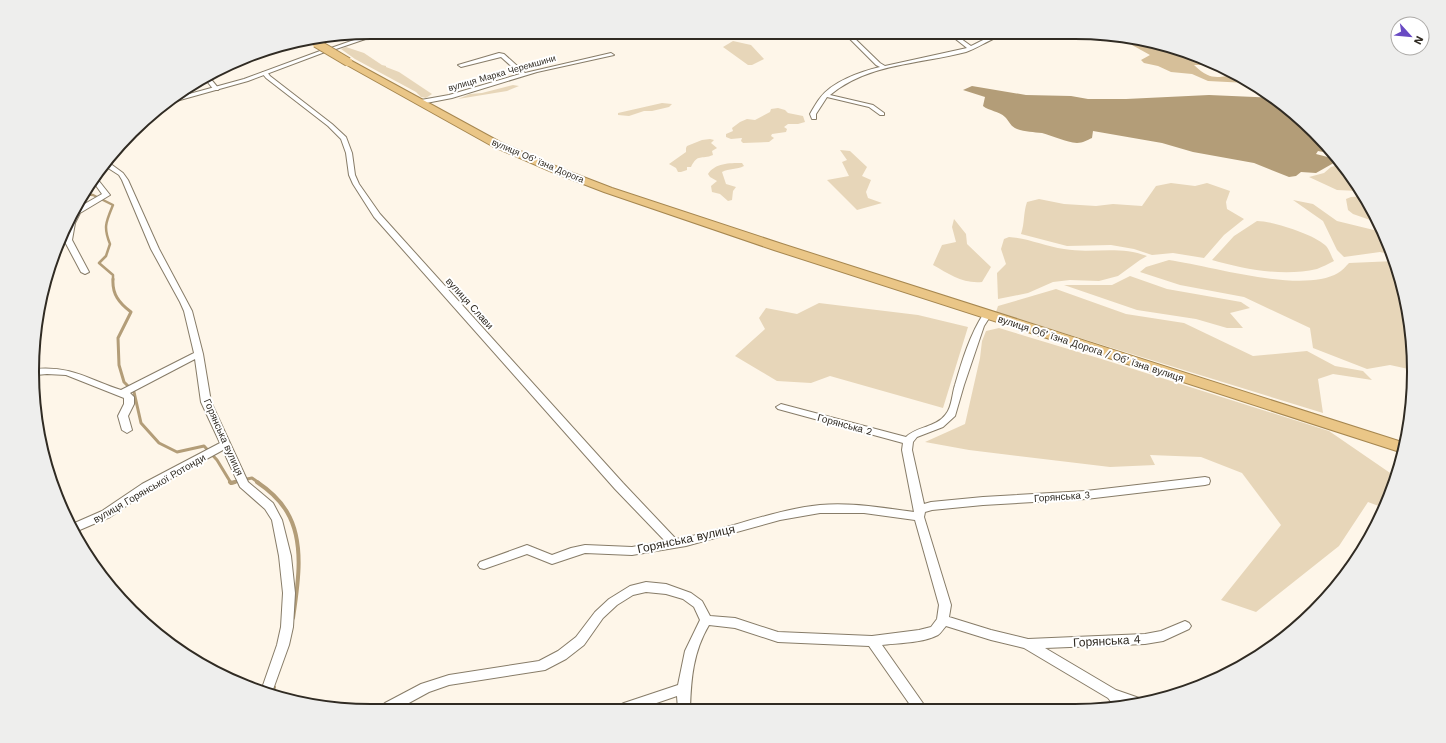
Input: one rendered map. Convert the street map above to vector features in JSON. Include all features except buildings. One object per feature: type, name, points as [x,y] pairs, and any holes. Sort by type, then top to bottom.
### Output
[{"type":"highway","name":"вулиця Обʼїзна Дорога","points":[[315,44],[496,144],[556,170],[650,204],[778,247]]},
{"type":"highway","name":"вулиця Обʼїзна Дорога / Обʼїзна вулиця","points":[[778,247],[1399,446]]},
{"type":"street","points":[[852,39],[884,68]]},
{"type":"street","points":[[958,39],[970,48]]},
{"type":"street","points":[[814,118],[813,114],[816,106],[825,95],[847,81],[884,68],[943,56],[970,48],[990,39]]},
{"type":"street","points":[[334,48],[360,40]]},
{"type":"street","points":[[183,98],[265,73],[322,52]]},
{"type":"street","points":[[461,65],[502,55],[523,74]]},
{"type":"street","name":"вулиця Марка Черемшини","points":[[421,102],[450,97],[523,74],[611,55]]},
{"type":"street","name":"вулиця Слави","points":[[265,73],[268,78],[344,138],[349,153],[352,175],[362,195],[377,215],[608,474],[674,544]]},
{"type":"street","points":[[210,81],[216,89]]},
{"type":"street","points":[[825,95],[871,106],[882,114]]},
{"type":"street","name":"Горянська вулиця","points":[[110,166],[121,174],[128,186],[155,249],[184,302],[199,354],[206,402],[244,484],[274,512],[277,520],[285,556],[288,593],[287,627],[283,645],[268,687]]},
{"type":"street","points":[[82,209],[106,195],[98,183]]},
{"type":"street","points":[[70,232],[68,240],[85,272]]},
{"type":"street","points":[[706,620],[735,623],[778,637],[872,641],[919,635],[935,631],[943,620],[945,605],[919,514],[907,450],[908,441],[914,435],[940,425],[950,416],[954,409],[959,385],[980,326],[987,315]]},
{"type":"street","points":[[39,372],[66,372],[114,391],[124,392],[199,354]]},
{"type":"street","points":[[124,392],[129,397],[129,404],[123,416],[127,430]]},
{"type":"street","name":"Горянська 2","points":[[782,407],[908,441]]},
{"type":"street","name":"вулиця Горянської Ротонди","points":[[77,527],[106,514],[146,487],[226,445]]},
{"type":"street","name":"Горянська 3","points":[[919,514],[931,506],[983,500],[1086,495],[1205,481]]},
{"type":"street","name":"Горянська вулиця","points":[[484,565],[527,549],[552,560],[575,550],[632,551],[674,544],[725,532],[780,516],[820,509],[846,508],[919,514]]},
{"type":"street","points":[[396,704],[425,688],[449,680],[542,666],[562,655],[580,641],[599,615],[613,602],[630,591],[646,587],[666,589],[687,596],[698,604],[706,620]]},
{"type":"street","points":[[684,704],[683,689],[691,647],[697,633],[706,620]]},
{"type":"street","points":[[943,620],[991,635],[1028,644],[1112,694],[1128,700]]},
{"type":"street","name":"Горянська 4","points":[[1028,644],[1145,639],[1163,636],[1184,626]]},
{"type":"street","points":[[872,641],[917,704]]},
{"type":"street","points":[[638,704],[683,689]]},
{"type":"street","points":[[1112,694],[1118,701]]},
{"type":"shaded area","points":[[733,41],[751,45],[764,59],[752,65],[748,65],[723,47]]},
{"type":"shaded area","points":[[1132,45],[1161,50],[1202,64],[1204,65],[1194,65],[1210,76],[1227,76],[1239,83],[1208,81],[1192,74],[1171,72],[1158,66],[1144,63],[1141,60],[1150,55]]},
{"type":"shaded area","points":[[346,47],[364,53],[382,65],[399,72],[432,94],[426,98],[421,97],[416,92],[355,59],[341,49]]},
{"type":"shaded area","points":[[513,85],[519,86],[507,91],[458,99],[470,94],[482,93]]},
{"type":"shaded area","points":[[972,86],[1026,95],[1071,96],[1088,99],[1126,99],[1209,95],[1262,97],[1310,136],[1324,152],[1318,151],[1316,154],[1328,157],[1333,163],[1316,173],[1301,172],[1296,176],[1289,177],[1254,163],[1193,152],[1162,143],[1093,131],[1092,138],[1077,143],[1042,133],[1023,131],[1015,128],[1003,115],[983,106],[985,97],[963,90]]},
{"type":"shaded area","points":[[662,103],[672,104],[669,107],[652,111],[644,111],[629,116],[618,115],[618,113]]},
{"type":"shaded area","points":[[778,108],[785,110],[788,113],[803,116],[805,122],[788,124],[784,127],[787,129],[786,132],[772,134],[771,136],[774,138],[769,142],[743,143],[741,141],[742,138],[731,139],[726,137],[726,134],[733,131],[732,128],[740,122],[747,119],[755,120],[770,112],[771,109]]},
{"type":"shaded area","points":[[702,140],[714,140],[711,143],[717,148],[712,151],[713,155],[698,158],[691,167],[687,167],[687,170],[681,172],[678,172],[676,168],[669,164],[686,152],[687,146]]},
{"type":"shaded area","points":[[840,150],[850,151],[867,167],[862,176],[871,180],[866,192],[868,198],[882,203],[857,210],[827,180],[849,176],[842,162],[847,160]]},
{"type":"shaded area","points":[[742,163],[744,166],[722,172],[726,184],[736,187],[733,191],[732,200],[728,201],[720,194],[712,192],[711,186],[717,181],[708,174],[711,170],[723,164]]},
{"type":"shaded area","points":[[1335,166],[1353,191],[1337,190],[1309,177],[1324,173],[1331,167]]},
{"type":"shaded area","points":[[1171,183],[1195,186],[1207,183],[1230,191],[1226,202],[1227,209],[1244,219],[1224,235],[1204,258],[1173,253],[1152,255],[1134,249],[1111,245],[1067,246],[1021,234],[1027,202],[1039,199],[1064,204],[1096,206],[1113,204],[1142,206],[1156,186]]},
{"type":"shaded area","points":[[1357,197],[1371,220],[1353,214],[1348,210],[1346,199]]},
{"type":"shaded area","points":[[1293,200],[1313,204],[1337,221],[1376,231],[1385,253],[1380,252],[1344,257],[1337,250],[1323,221]]},
{"type":"shaded area","points":[[954,219],[966,234],[967,244],[991,267],[982,282],[962,280],[933,265],[942,245],[956,242],[952,227]]},
{"type":"shaded area","points":[[1257,221],[1273,223],[1312,237],[1326,246],[1334,261],[1317,269],[1277,272],[1250,269],[1212,260],[1234,236]]},
{"type":"shaded area","points":[[1009,237],[1064,249],[1085,251],[1115,250],[1147,256],[1118,276],[1099,281],[1070,280],[1053,282],[1028,293],[998,299],[997,273],[1006,264],[1001,249],[1004,239]]},
{"type":"shaded area","points":[[1169,260],[1256,277],[1302,281],[1322,279],[1338,273],[1349,263],[1388,261],[1396,285],[1401,307],[1407,369],[1390,365],[1367,369],[1313,348],[1310,328],[1244,297],[1180,285],[1140,272],[1146,267]]},
{"type":"shaded area","points":[[1130,276],[1167,289],[1241,302],[1250,308],[1230,313],[1243,328],[1227,328],[1196,319],[1137,310],[1064,285],[1112,285]]},
{"type":"shaded area","points":[[1056,289],[1126,314],[1184,323],[1253,356],[1307,351],[1335,366],[1363,371],[1372,380],[1333,374],[1318,379],[1323,413],[996,312],[998,306]]},
{"type":"shaded area","points":[[819,303],[918,315],[968,327],[943,408],[830,376],[811,383],[777,381],[735,356],[765,329],[759,318],[766,308],[797,314]]},
{"type":"shaded area","points":[[999,328],[1329,431],[1391,473],[1382,499],[1379,506],[1368,502],[1339,546],[1256,612],[1221,600],[1281,525],[1242,473],[1201,457],[1150,455],[1155,465],[1110,467],[969,450],[925,442],[965,424],[980,358],[982,341],[986,331]]},
{"type":"waterway","points":[[90,195],[113,205],[106,224],[110,244],[106,256],[99,263],[113,275],[115,294],[123,305],[131,312],[118,338],[119,365],[124,382],[134,392],[141,423],[159,443],[177,452],[204,446],[217,460],[231,483]]},
{"type":"waterway","points":[[247,479],[252,478],[259,483]]},
{"type":"waterway","points":[[231,483],[235,482]]},
{"type":"waterway","points":[[257,482],[266,488],[281,503],[293,524],[299,564],[293,618]]}]
